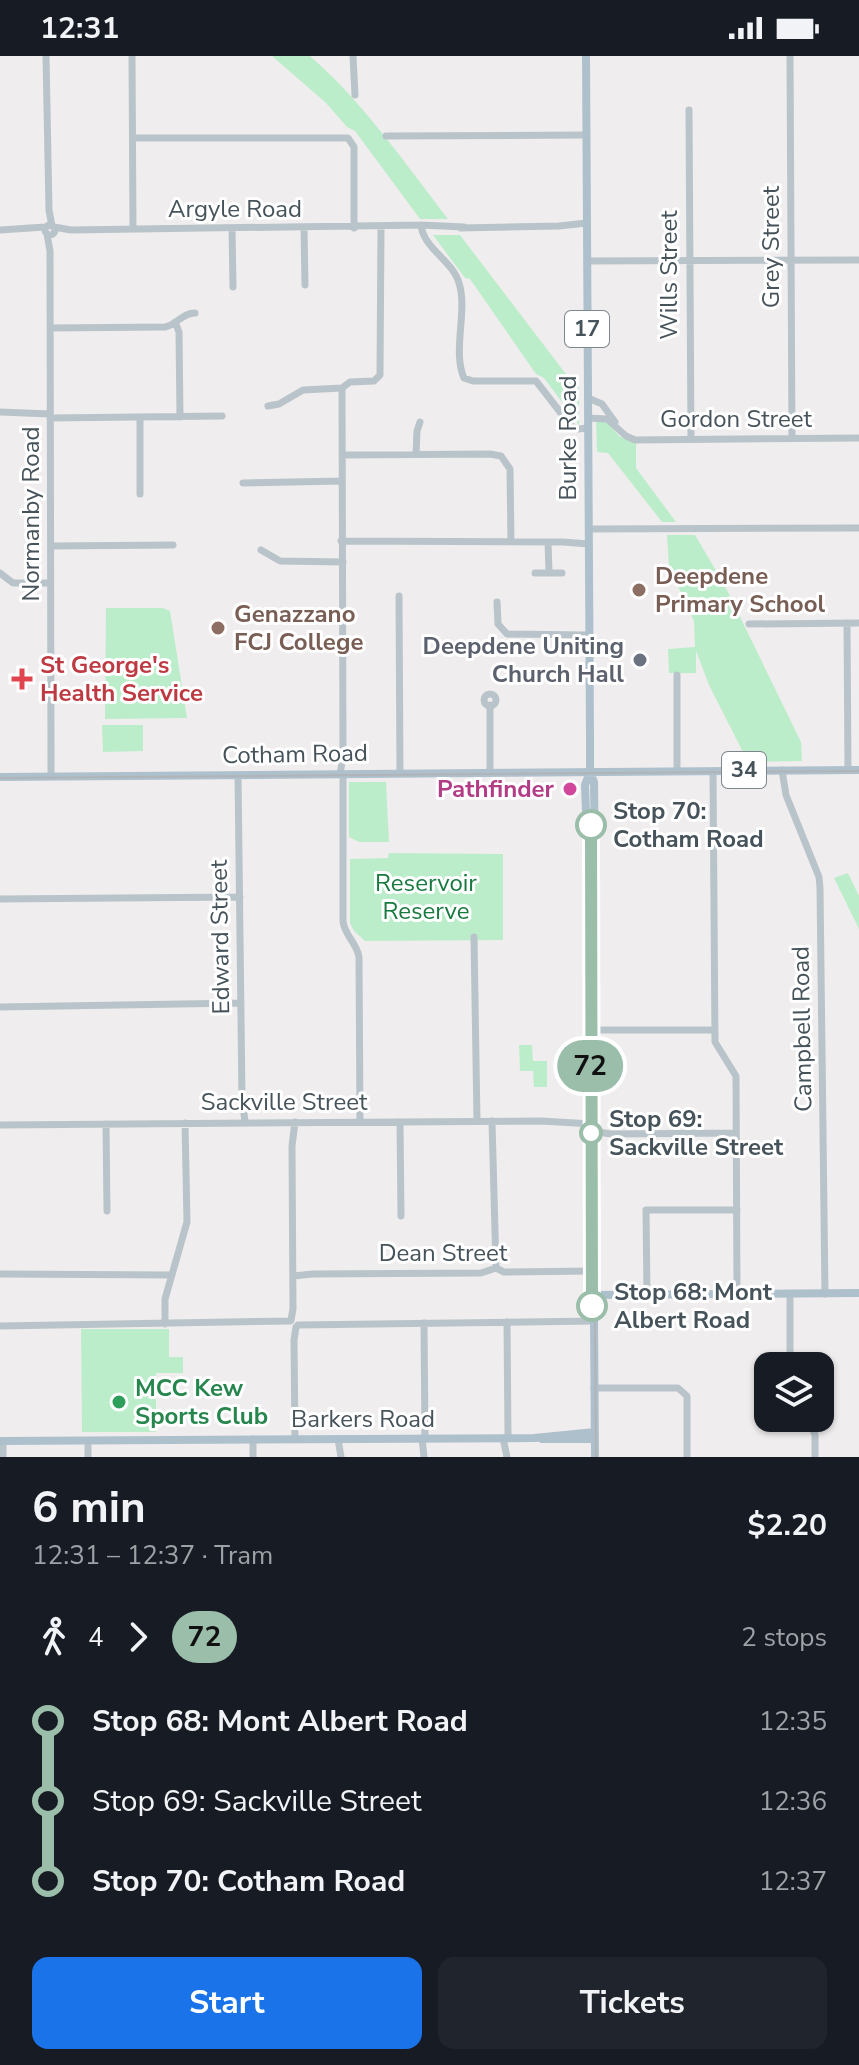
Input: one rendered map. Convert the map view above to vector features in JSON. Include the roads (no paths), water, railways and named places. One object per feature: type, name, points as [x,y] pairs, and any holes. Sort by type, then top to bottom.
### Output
[{"type":"main road","name":"Burke Road","points":[[586,56],[590,772],[594,782],[595,849],[591,903],[594,1457]]},
{"type":"main road","name":"34","points":[[590,772],[859,770]]},
{"type":"main road","name":"Cotham Road","points":[[0,777],[590,772]]},
{"type":"main road","points":[[594,1295],[859,1293]]},
{"type":"main road","name":"Barkers Road","points":[[534,1438],[577,1440],[595,1436]]},
{"type":"main road","name":"Barkers Road","points":[[2,1441],[595,1436]]},
{"type":"main road","points":[[577,1440],[588,1447],[594,1457]]},
{"type":"street","name":"Normanby Road","points":[[48,56],[51,776]]},
{"type":"street","points":[[132,56],[133,229]]},
{"type":"street","points":[[353,56],[355,95]]},
{"type":"street","name":"Grey Street","points":[[790,56],[792,439]]},
{"type":"street","name":"Wills Street","points":[[689,110],[691,439]]},
{"type":"street","points":[[386,136],[586,135]]},
{"type":"street","points":[[133,138],[351,139],[354,147],[354,228]]},
{"type":"street","name":"Argyle Road","points":[[0,230],[587,226]]},
{"type":"street","name":"Gordon Street","points":[[424,227],[430,243],[459,283],[460,364],[464,378],[473,381],[536,381],[571,426],[578,429],[588,423],[607,419],[635,440],[859,438]]},
{"type":"street","points":[[232,228],[233,287]]},
{"type":"street","points":[[304,228],[305,285]]},
{"type":"street","points":[[268,406],[279,404],[299,390],[342,388],[348,382],[374,381],[380,377],[379,228]]},
{"type":"street","points":[[587,261],[859,260]]},
{"type":"street","points":[[50,328],[165,327],[184,314],[195,313]]},
{"type":"street","points":[[175,322],[179,332],[180,417]]},
{"type":"street","points":[[342,388],[343,921],[345,932],[357,948],[359,957],[360,1122]]},
{"type":"street","name":"Gordon Street","points":[[588,398],[602,404],[618,427]]},
{"type":"street","points":[[0,412],[140,417],[222,416]]},
{"type":"street","points":[[140,417],[140,494]]},
{"type":"street","points":[[416,454],[420,422]]},
{"type":"street","points":[[342,455],[494,454],[506,460],[511,473],[511,542]]},
{"type":"street","points":[[243,483],[342,481]]},
{"type":"street","points":[[342,543],[563,542],[589,538],[859,528]]},
{"type":"street","points":[[548,542],[549,572]]},
{"type":"street","points":[[51,546],[173,545]]},
{"type":"street","points":[[261,550],[280,561],[343,562]]},
{"type":"street","points":[[0,573],[16,583],[50,583]]},
{"type":"street","points":[[535,573],[562,573]]},
{"type":"street","points":[[399,596],[400,773]]},
{"type":"street","points":[[497,602],[498,624],[507,634],[589,635]]},
{"type":"street","points":[[847,623],[848,770]]},
{"type":"street","points":[[749,624],[859,623]]},
{"type":"street","points":[[677,675],[677,771]]},
{"type":"street","points":[[490,705],[490,772]]},
{"type":"street","name":"Campbell Road","points":[[782,770],[786,795],[819,877],[820,888],[825,1294]]},
{"type":"street","points":[[713,771],[715,1030],[719,1050],[736,1076],[737,1294]]},
{"type":"street","name":"Edward Street","points":[[238,775],[242,1122]]},
{"type":"street","points":[[0,899],[240,897]]},
{"type":"street","points":[[474,937],[475,1121]]},
{"type":"street","points":[[0,1007],[241,1003]]},
{"type":"street","points":[[592,1030],[715,1030]]},
{"type":"street","points":[[494,1121],[496,1268]]},
{"type":"street","name":"Sackville Street","points":[[0,1125],[568,1121],[611,1134],[736,1133]]},
{"type":"street","points":[[291,1122],[295,1439]]},
{"type":"street","points":[[400,1122],[401,1216]]},
{"type":"street","points":[[165,1324],[165,1302],[187,1225],[185,1123]]},
{"type":"street","points":[[106,1124],[107,1211]]},
{"type":"street","points":[[647,1295],[646,1210],[737,1210]]},
{"type":"street","name":"Dean Street","points":[[293,1276],[481,1273],[496,1268],[504,1272],[593,1271]]},
{"type":"street","points":[[0,1274],[172,1275]]},
{"type":"street","points":[[790,1294],[790,1352]]},
{"type":"street","points":[[0,1326],[594,1321]]},
{"type":"street","points":[[507,1322],[507,1457]]},
{"type":"street","points":[[424,1323],[425,1457]]},
{"type":"street","points":[[594,1388],[678,1388],[683,1391],[687,1396],[687,1457]]},
{"type":"street","points":[[814,1432],[815,1457]]},
{"type":"street","points":[[253,1439],[253,1457]]},
{"type":"street","points":[[341,1439],[342,1457]]},
{"type":"street","points":[[2,1441],[3,1457]]},
{"type":"street","points":[[88,1441],[88,1457]]},
{"type":"tram line","points":[[0,778],[859,771]]},
{"type":"tram line","points":[[591,818],[596,1457]]},
{"type":"tram line","name":"72","points":[[591,825],[592,1306]]},
{"type":"place","name":"Deepdene Primary School","points":[[639,590]]},
{"type":"place","name":"Genazzano FCJ College","points":[[218,628]]},
{"type":"place","name":"Deepdene Uniting Church Hall","points":[[640,660]]},
{"type":"place","name":"St George's Health Service","points":[[22,679]]},
{"type":"place","name":"Pathfinder","points":[[570,789]]},
{"type":"place","name":"Stop 70: Cotham Road","points":[[591,825]]},
{"type":"place","name":"Stop 69: Sackville Street","points":[[591,1133]]},
{"type":"place","name":"Stop 68: Mont Albert Road","points":[[592,1306]]},
{"type":"place","name":"MCC Kew Sports Club","points":[[119,1402]]},
{"type":"park label","name":"Reservoir Reserve","points":[[426,897]]}]
